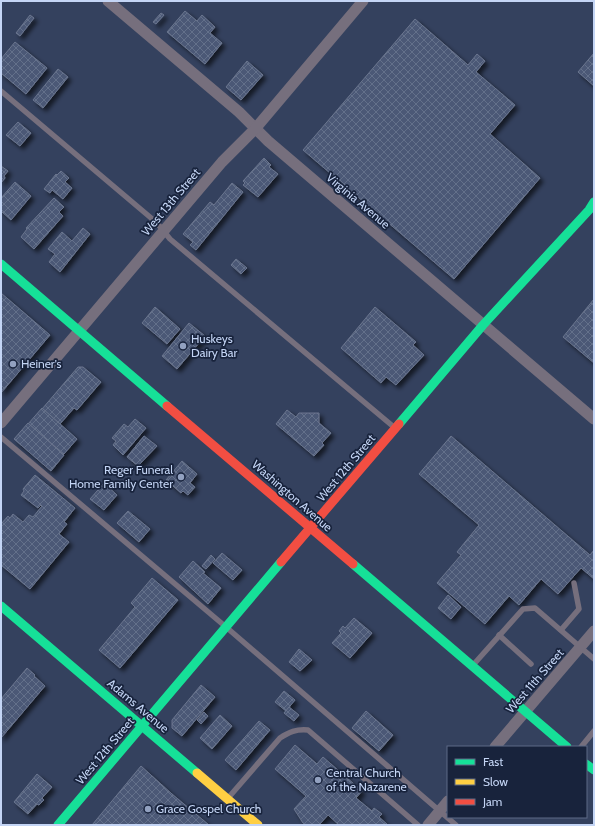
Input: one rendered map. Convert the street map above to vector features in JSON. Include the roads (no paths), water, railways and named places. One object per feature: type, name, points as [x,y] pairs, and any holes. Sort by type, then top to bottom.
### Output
[{"type":"main road","name":"West 12th Street","points":[[58,825],[483,325],[589,210],[594,202]]},
{"type":"main road","name":"Washington Avenue","points":[[1,264],[566,746]]},
{"type":"main road","name":"Adams Avenue","points":[[1,606],[258,825]]},
{"type":"street","name":"Virginia Avenue","points":[[108,1],[239,112],[268,142],[594,419]]},
{"type":"street","name":"West 13th Street","points":[[1,423],[222,162],[255,128],[363,1]]},
{"type":"street","name":"West 11th Street","points":[[496,746],[594,631]]},
{"type":"street","points":[[428,825],[447,802]]},
{"type":"lane","points":[[1,91],[157,224],[170,238],[396,428]]},
{"type":"lane","points":[[1,437],[226,627],[447,817]]},
{"type":"lane","points":[[561,630],[579,609],[574,583]]},
{"type":"lane","points":[[472,666],[523,609],[534,608],[594,659]]},
{"type":"lane","points":[[499,636],[531,664]]},
{"type":"lane","points":[[228,798],[280,738],[288,733],[308,730],[418,825]]},
{"type":"lane","points":[[582,746],[594,731]]},
{"type":"lane","points":[[448,818],[456,825]]},
{"type":"place","name":"Huskeys Dairy Bar","points":[[183,346]]},
{"type":"place","name":"Heiner's","points":[[13,364]]},
{"type":"place","name":"Reger Funeral Home Family Center","points":[[181,477]]},
{"type":"place","name":"Central Church of the Nazarene","points":[[318,780]]},
{"type":"place","name":"Grace Gospel Church","points":[[148,809]]}]
